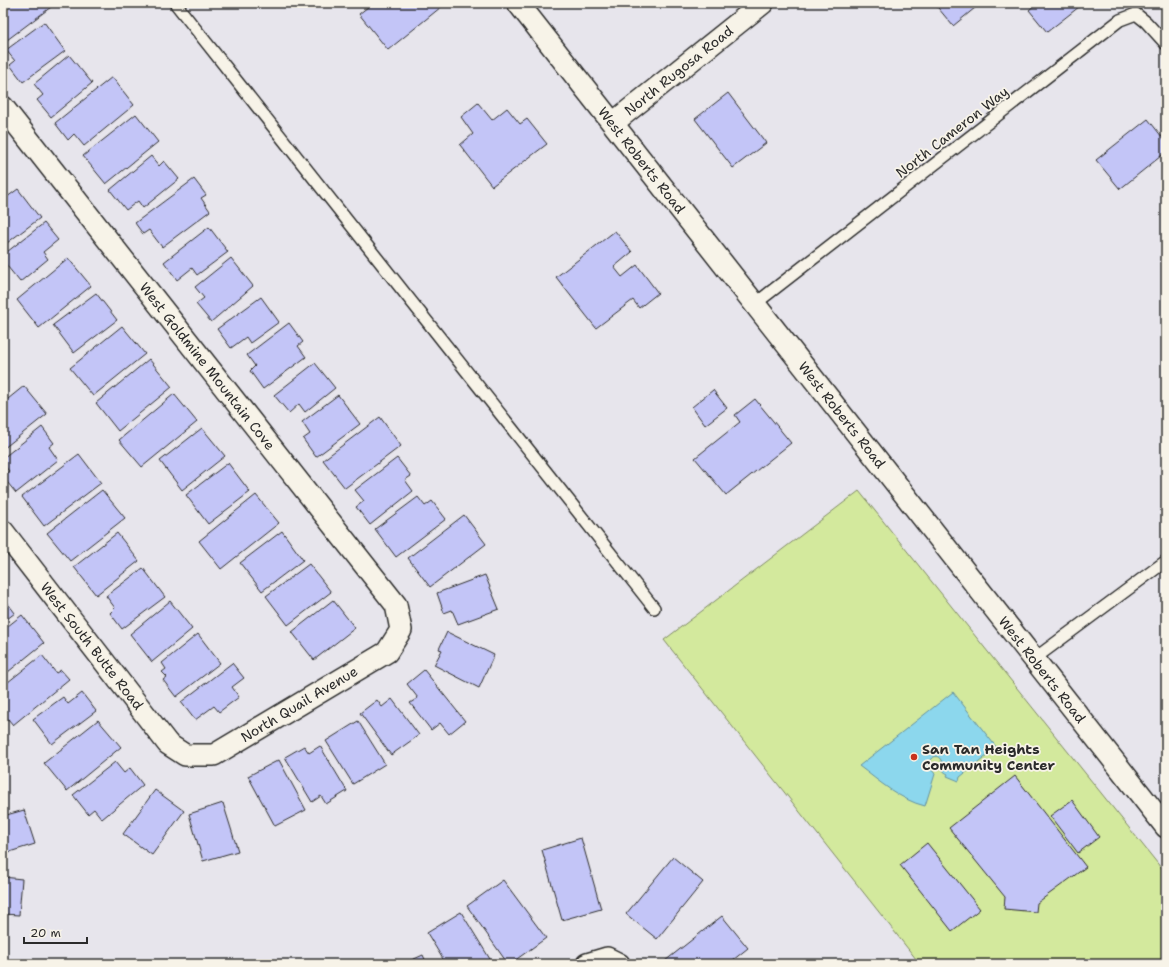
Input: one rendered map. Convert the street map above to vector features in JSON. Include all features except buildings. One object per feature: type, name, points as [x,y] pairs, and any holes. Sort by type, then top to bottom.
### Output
[{"type":"street","name":"West Roberts Road","points":[[518,3],[1166,827]]},
{"type":"street","name":"North Rugosa Road","points":[[613,123],[762,3]]},
{"type":"street","name":"West Goldmine Mountain Cove","points":[[3,108],[396,605],[401,630]]},
{"type":"street","name":"West South Butte Road","points":[[3,531],[168,744],[186,755]]},
{"type":"street","name":"North Quail Avenue","points":[[186,755],[214,755],[387,652],[401,630]]},
{"type":"street","points":[[587,964],[613,961]]},
{"type":"lane","points":[[175,3],[654,608]]},
{"type":"lane","name":"North Cameron Way","points":[[755,304],[1120,20],[1136,14],[1146,22],[1166,44]]},
{"type":"lane","points":[[1034,659],[1166,561]]},
{"type":"green space","name":"San Tan Heights Community Center","points":[[859,491],[1166,874],[1166,964],[920,964],[664,640]]},
{"type":"water","points":[[953,692],[997,748],[960,777],[959,781],[947,776],[948,774],[944,772],[942,762],[938,757],[932,758],[928,762],[935,774],[925,806],[898,795],[859,766]]},
{"type":"place","name":"San Tan Heights Community Center","points":[[914,757]]}]
